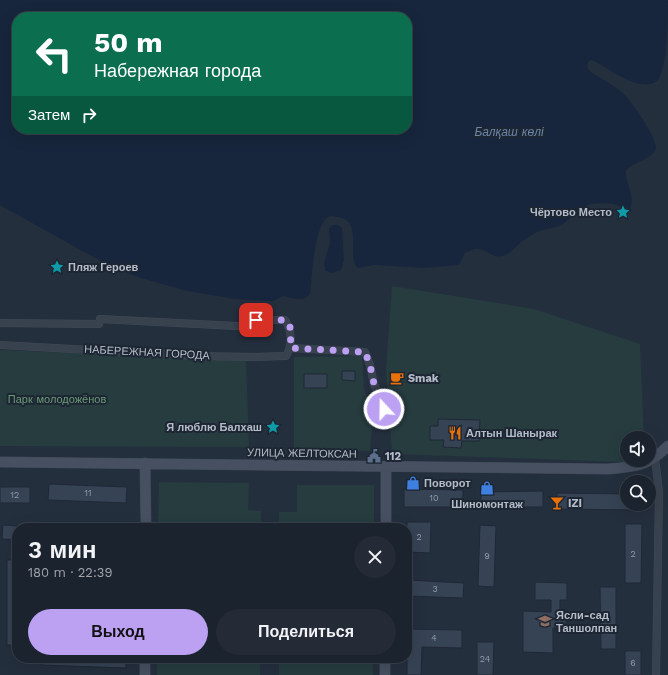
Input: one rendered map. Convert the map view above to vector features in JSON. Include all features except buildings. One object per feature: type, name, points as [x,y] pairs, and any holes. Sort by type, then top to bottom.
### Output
[{"type":"street","points":[[0,323],[99,324],[100,319],[255,327],[256,320],[285,320],[290,327],[291,348],[365,352],[370,365],[374,384],[384,409]]},
{"type":"street","name":"НАБЕРЕЖНАЯ ГОРОДА","points":[[0,345],[199,356],[254,357],[286,356],[291,348]]},
{"type":"street","name":"УЛИЦА ЖЕЛТОКСАН","points":[[656,457],[668,446]]},
{"type":"street","name":"УЛИЦА ЖЕЛТОКСАН","points":[[0,462],[386,467],[476,466],[608,469],[633,467]]},
{"type":"street","points":[[145,463],[146,523]]},
{"type":"street","points":[[656,466],[659,492],[656,675]]},
{"type":"street","points":[[386,467],[386,523]]},
{"type":"street","points":[[145,663],[145,675]]},
{"type":"street","points":[[385,663],[385,675]]},
{"type":"green space","points":[[392,286],[534,309],[640,344],[644,431],[620,431],[620,462],[392,454],[386,369]]},
{"type":"green space","name":"Парк молодожёнов","points":[[0,350],[246,360],[249,447],[0,446]]},
{"type":"green space","points":[[362,356],[364,388],[373,413],[370,451],[294,450],[294,357]]},
{"type":"green space","points":[[159,482],[249,483],[248,510],[261,511],[261,523],[158,523]]},
{"type":"green space","points":[[297,485],[374,485],[374,523],[279,523],[279,512],[297,512]]},
{"type":"green space","points":[[157,663],[260,663],[260,675],[157,675]]},
{"type":"green space","points":[[279,663],[373,663],[373,675],[279,675]]},
{"type":"water","name":"Балқаш көлі","points":[[0,0],[668,0],[665,55],[661,75],[655,83],[639,84],[592,60],[587,64],[588,69],[591,72],[625,95],[650,131],[656,146],[653,154],[626,170],[632,199],[630,209],[607,203],[591,204],[582,208],[561,225],[533,234],[505,255],[497,257],[477,249],[465,253],[459,265],[424,268],[375,265],[358,268],[353,257],[353,232],[350,225],[345,220],[330,216],[323,222],[317,241],[314,253],[310,294],[301,299],[283,296],[274,301],[235,299],[187,291],[122,271],[84,252],[0,205]]},
{"type":"water","points":[[333,225],[338,225],[342,228],[344,260],[341,270],[332,273],[325,270],[324,263],[330,243],[329,230]]},
{"type":"place","name":"Чёртово Место","points":[[623,212]]},
{"type":"place","name":"Пляж Героев","points":[[57,267]]},
{"type":"place","name":"Smak","points":[[397,378]]},
{"type":"place","name":"Я люблю Балхаш","points":[[273,427]]},
{"type":"place","name":"Алтын Шанырак","points":[[455,433]]},
{"type":"place","name":"112","points":[[374,456]]},
{"type":"place","name":"Поворот","points":[[413,483]]},
{"type":"place","name":"Шиномонтаж","points":[[487,488]]},
{"type":"place","name":"IZI","points":[[557,503]]},
{"type":"place","name":"Ясли-сад Таншолпан","points":[[545,621]]},
{"type":"route","points":[[256,320],[285,320],[290,327],[291,348],[365,352],[370,365],[374,384],[384,409]]}]
